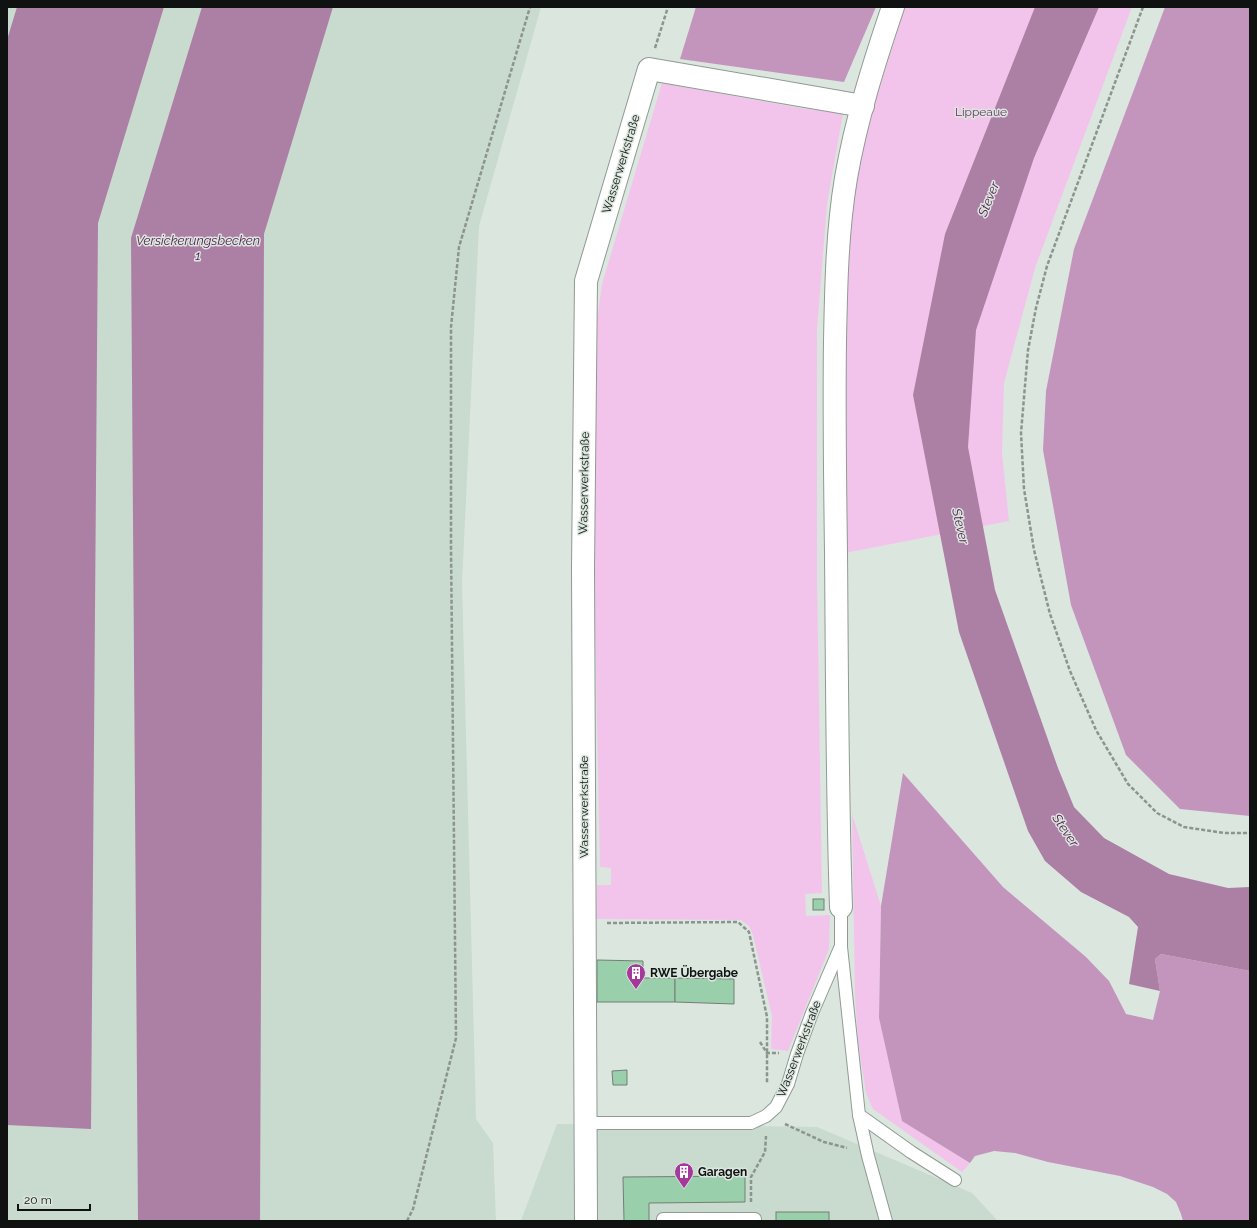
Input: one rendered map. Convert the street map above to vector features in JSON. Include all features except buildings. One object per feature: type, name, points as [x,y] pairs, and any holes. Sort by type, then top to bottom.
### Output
[{"type":"street","name":"Wasserwerkstraße","points":[[841,907],[835,531],[836,320],[838,253],[841,216],[853,143],[862,106],[893,7]]},
{"type":"street","points":[[649,69],[862,106]]},
{"type":"street","name":"Wasserwerkstraße","points":[[586,1221],[583,560],[586,281],[649,69]]},
{"type":"lane","name":"Wasserwerkstraße","points":[[586,1123],[751,1123],[766,1116],[776,1107],[788,1084],[812,1013],[841,946],[841,907]]},
{"type":"lane","points":[[841,946],[859,1115],[868,1156],[886,1221]]},
{"type":"lane","points":[[859,1115],[911,1152],[955,1180]]},
{"type":"lane","points":[[663,1221],[755,1220]]},
{"type":"path","points":[[407,1221],[413,1209],[456,1038],[451,556],[452,313],[459,247],[530,7]]},
{"type":"path","points":[[649,69],[668,7]]},
{"type":"path","points":[[1143,7],[1047,266],[1036,308],[1028,350],[1022,433],[1024,489],[1034,550],[1050,614],[1070,671],[1096,730],[1128,784],[1157,814],[1184,827],[1224,833],[1250,833]]},
{"type":"path","points":[[585,923],[738,922],[748,932],[768,1017],[765,1152],[751,1177],[751,1206],[755,1220]]},
{"type":"path","points":[[760,1042],[767,1053]]},
{"type":"path","points":[[767,1053],[797,1054]]},
{"type":"path","points":[[766,1116],[824,1142],[854,1150],[868,1156]]},
{"type":"shaded area","points":[[7,7],[541,7],[479,226],[462,582],[476,1119],[493,1143],[496,1221],[7,1221]]},
{"type":"shaded area","points":[[696,7],[876,7],[844,82],[680,59]]},
{"type":"shaded area","points":[[1165,7],[1250,7],[1250,816],[1180,809],[1126,755],[1071,605],[1043,450],[1046,391],[1074,249]]},
{"type":"shaded area","points":[[903,773],[1003,887],[1086,957],[1109,981],[1126,1014],[1153,1020],[1160,991],[1155,959],[1161,954],[1250,971],[1250,1221],[1183,1221],[1176,1202],[1167,1194],[1153,1187],[1120,1176],[1048,1162],[1015,1153],[994,1151],[975,1156],[970,1163],[902,1121],[879,1018],[881,906]]},
{"type":"shaded area","points":[[557,1124],[817,1127],[972,1193],[998,1221],[521,1221]]},
{"type":"green space","name":"Lippeaue","points":[[905,7],[1132,7],[1035,268],[1004,383],[1002,453],[1009,521],[845,553],[843,265],[860,150]]},
{"type":"green space","points":[[662,83],[800,108],[843,113],[827,204],[817,329],[817,577],[822,893],[805,894],[806,916],[830,915],[829,949],[788,1051],[771,1049],[772,1016],[753,935],[749,926],[741,920],[596,919],[597,885],[611,885],[611,868],[600,867],[594,575],[592,358],[602,284]]},
{"type":"green space","points":[[852,814],[881,906],[879,1018],[902,1120],[970,1163],[962,1172],[873,1109],[866,1093],[858,1041],[855,994]]},
{"type":"water","points":[[17,7],[164,7],[98,223],[91,1129],[7,1125],[7,40]]},
{"type":"water","name":"Versickerungsbecken 1","points":[[202,7],[333,7],[264,234],[260,1221],[138,1221],[131,238]]},
{"type":"water","name":"Stever","points":[[1035,7],[1099,7],[1034,158],[976,330],[968,447],[995,590],[1058,768],[1074,807],[1104,838],[1169,874],[1228,888],[1250,887],[1250,971],[1161,954],[1155,959],[1160,991],[1129,984],[1138,927],[1129,917],[1081,892],[1045,861],[1028,831],[959,632],[913,395],[945,234]]},
{"type":"place","name":"RWE Übergabe","points":[[636,990]]},
{"type":"place","name":"Garagen","points":[[684,1189]]}]
